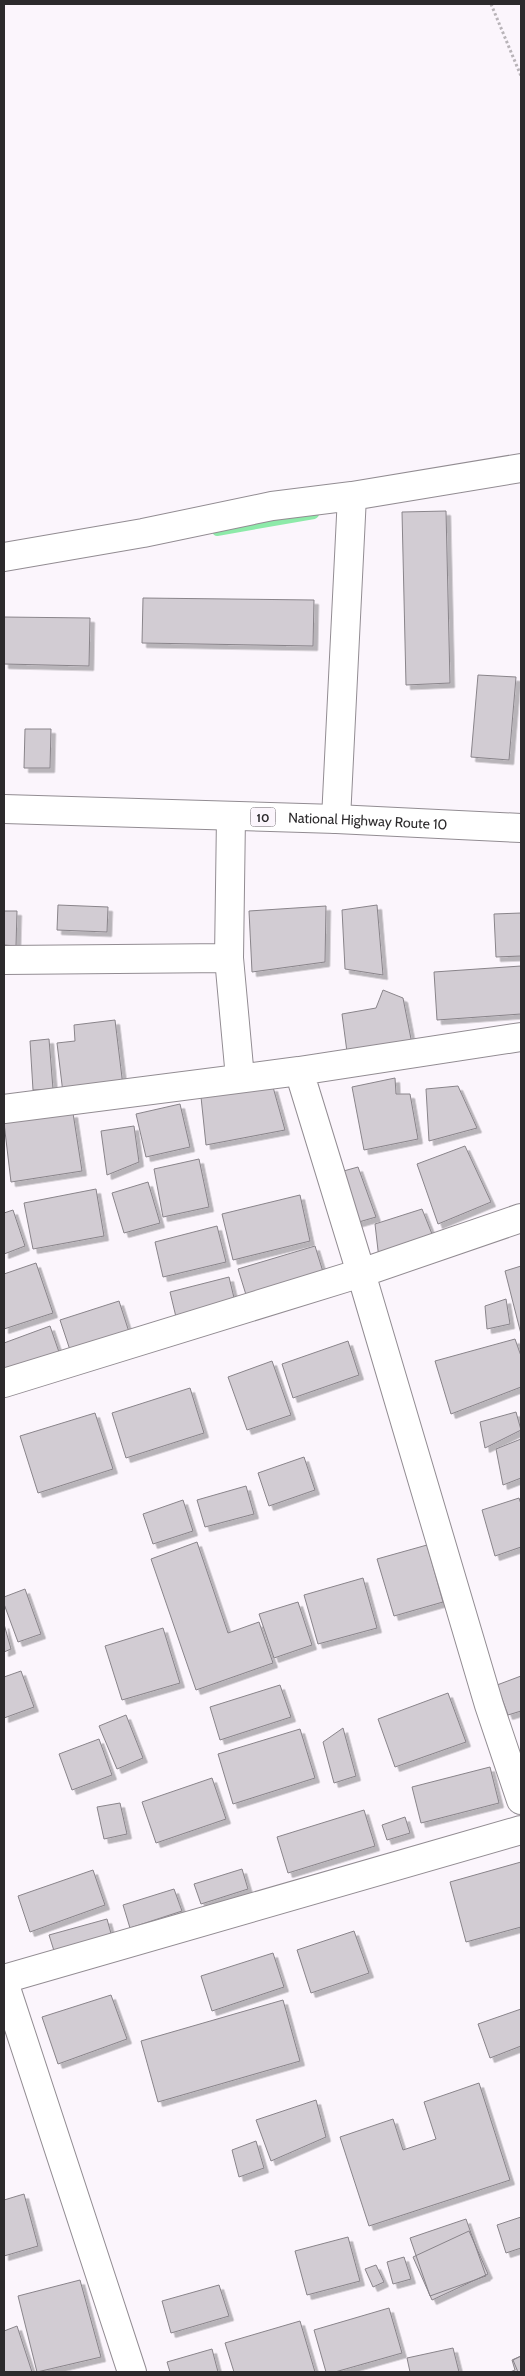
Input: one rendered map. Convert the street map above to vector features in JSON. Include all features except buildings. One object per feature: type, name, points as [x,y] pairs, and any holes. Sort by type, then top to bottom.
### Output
[{"type":"main road","points":[[4,557],[143,533],[272,506],[352,496],[521,468]]},
{"type":"main road","points":[[336,819],[352,496]]},
{"type":"main road","name":"National Highway Route 10","points":[[4,809],[336,819],[521,828]]},
{"type":"main road","points":[[231,816],[229,958],[240,1078]]},
{"type":"main road","points":[[4,960],[229,958]]},
{"type":"main road","points":[[4,1109],[299,1071],[521,1037]]},
{"type":"main road","points":[[299,1071],[489,1705],[521,1800]]},
{"type":"main road","points":[[4,1383],[361,1273],[521,1218]]},
{"type":"main road","points":[[132,2372],[4,1980],[521,1830]]},
{"type":"path","points":[[491,4],[521,76]]},
{"type":"waterway","points":[[217,531],[314,514]]}]
